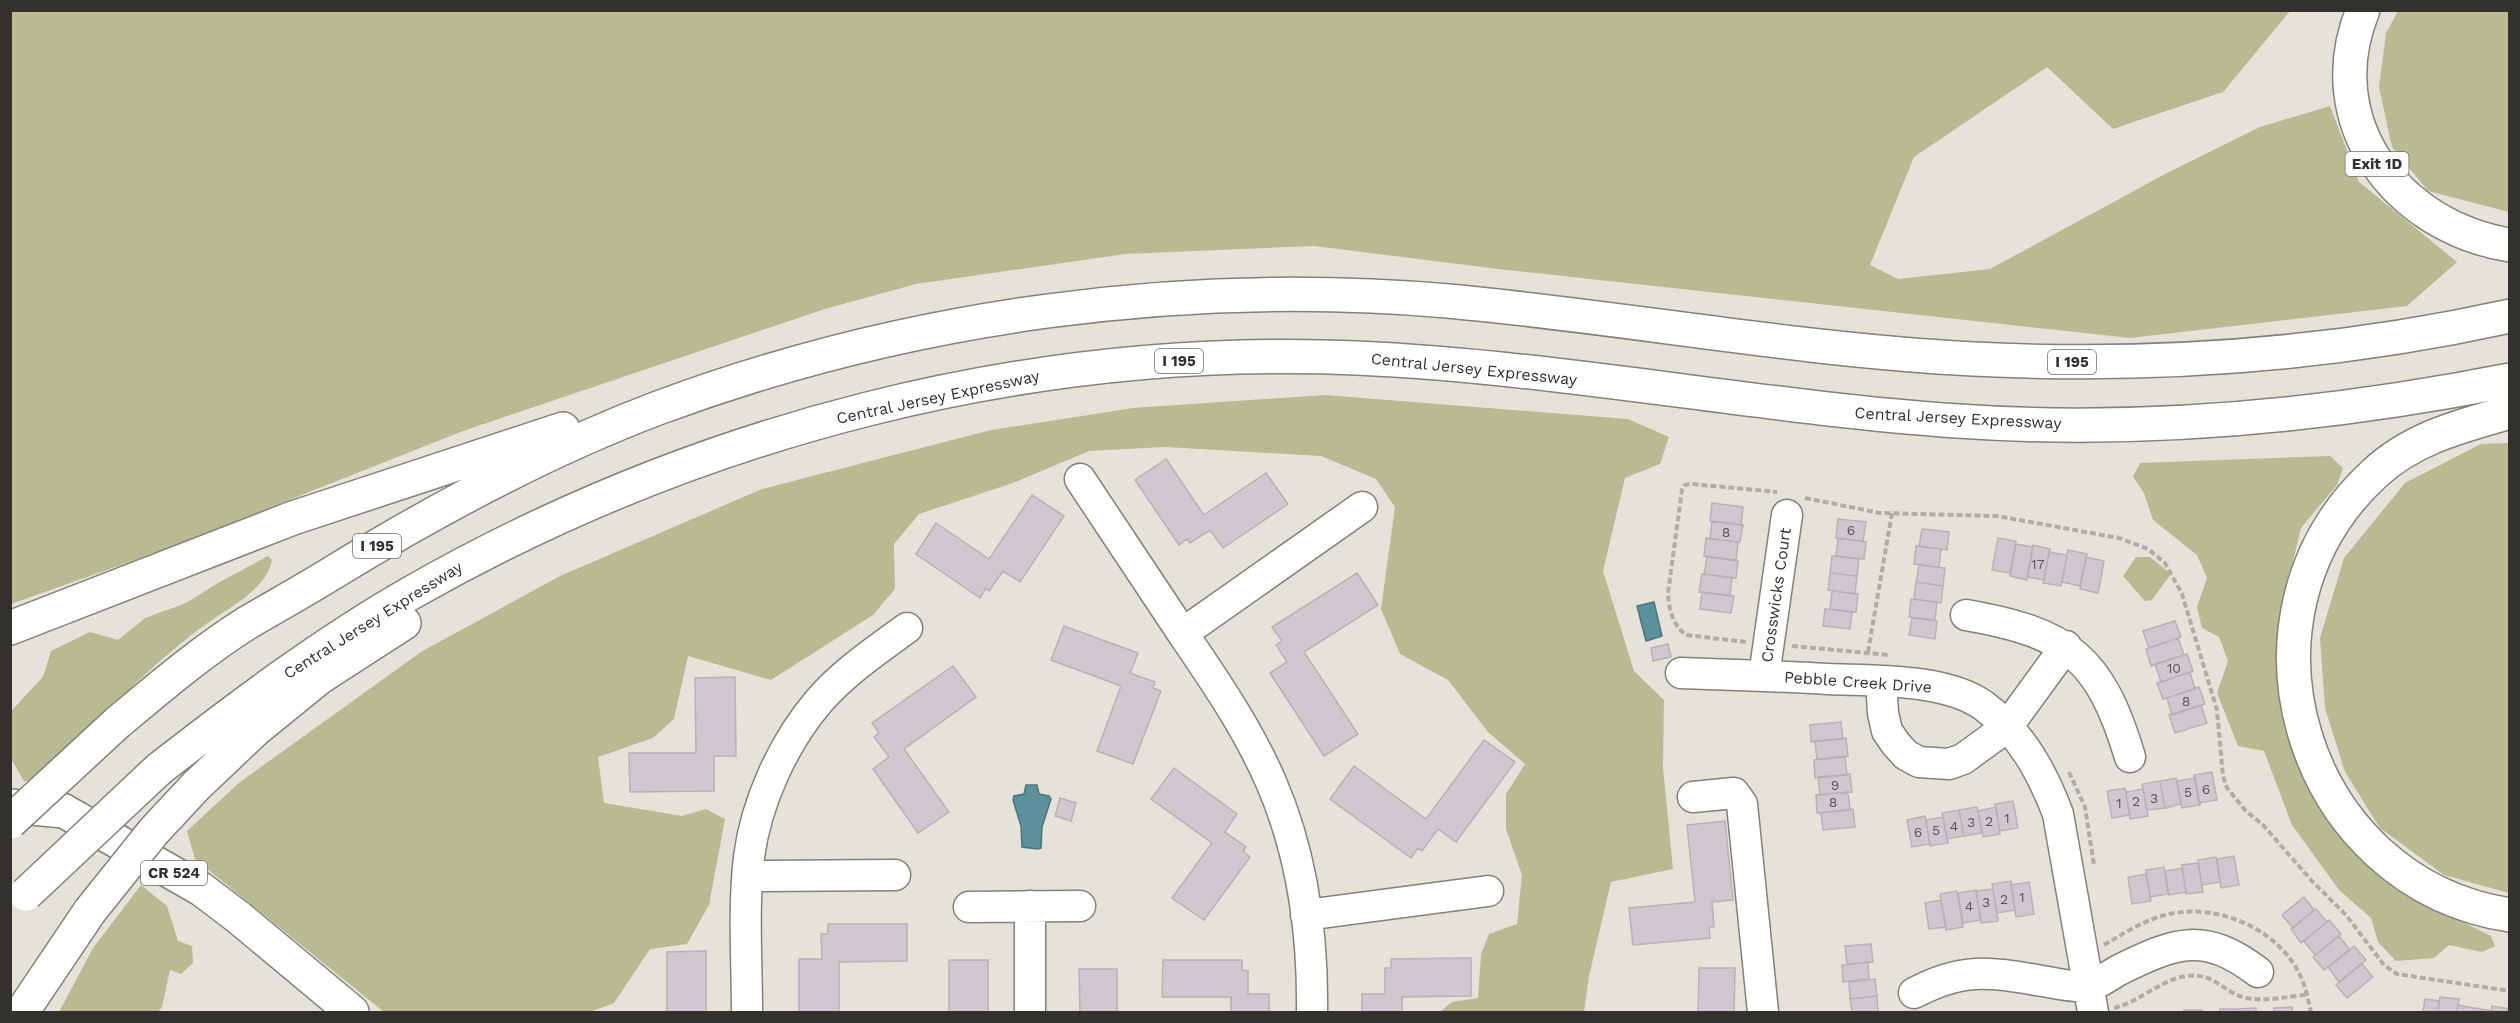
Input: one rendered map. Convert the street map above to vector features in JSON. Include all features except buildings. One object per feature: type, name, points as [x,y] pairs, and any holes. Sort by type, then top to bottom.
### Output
[{"type":"main road","name":"Exit 1D","points":[[2363,10],[2352,42],[2350,78],[2353,106],[2361,132],[2374,160],[2392,184],[2414,206],[2442,224],[2467,235],[2510,245]]},
{"type":"main road","name":"I 195","points":[[10,822],[117,723],[243,626],[477,489],[559,450],[658,408],[803,360],[973,322],[1067,308],[1199,297],[1354,295],[1450,301],[1866,351],[1970,359],[2076,362],[2181,360],[2287,352],[2380,340],[2510,316]]},
{"type":"main road","name":"Central Jersey Expressway","points":[[18,901],[159,769],[252,696],[328,643],[407,595],[488,550],[657,475],[803,426],[892,403],[983,384],[1108,367],[1166,361],[1258,357],[1351,358],[1443,363],[1859,412],[1966,421],[2075,424],[2184,422],[2293,414],[2406,399],[2510,380]]},
{"type":"main road","points":[[10,628],[293,518],[563,429],[658,408]]},
{"type":"main road","points":[[2510,412],[2432,436],[2404,451],[2375,472],[2350,498],[2331,524],[2316,552],[2304,586],[2296,622],[2293,658],[2295,694],[2307,742],[2328,792],[2346,818],[2370,845],[2397,869],[2428,889],[2457,902],[2510,915]]},
{"type":"main road","points":[[21,1012],[90,911],[154,831],[196,786],[255,730],[319,678],[389,632],[557,534],[730,449]]},
{"type":"main road","name":"CR 524","points":[[10,795],[64,811],[201,889],[352,1012]]},
{"type":"main road","points":[[10,806],[64,811]]},
{"type":"main road","points":[[276,949],[324,1012]]},
{"type":"street","points":[[1080,479],[1244,728],[1272,782],[1288,831],[1306,915],[1312,982],[1312,1012]]},
{"type":"street","points":[[1183,633],[1362,507]]},
{"type":"street","name":"Crosswicks Court","points":[[1764,676],[1787,515]]},
{"type":"street","points":[[1966,615],[2005,622],[2031,630],[2066,646],[2100,682],[2112,705],[2130,757]]},
{"type":"street","points":[[747,1012],[748,876],[756,823],[774,774],[795,736],[819,701],[842,678],[907,628]]},
{"type":"street","points":[[1881,681],[1883,713],[1887,731],[1906,755],[1919,762],[1949,764],[1963,759],[2007,727],[2066,646]]},
{"type":"street","name":"Pebble Creek Drive","points":[[1681,674],[1881,681],[1955,691],[1983,705],[2007,727],[2033,757],[2058,814],[2091,1003]]},
{"type":"street","points":[[1693,797],[1734,793],[1742,804],[1763,1012]]},
{"type":"street","points":[[748,876],[895,875]]},
{"type":"street","points":[[1306,915],[1488,891]]},
{"type":"street","points":[[1030,906],[1030,1012]]},
{"type":"street","points":[[969,907],[1080,906]]},
{"type":"street","points":[[1914,993],[1955,975],[1979,972],[2091,1003],[2159,951],[2196,944],[2218,948],[2240,958],[2258,972]]},
{"type":"path","points":[[1868,652],[1892,513]]},
{"type":"path","points":[[2091,1003],[2118,1008],[2170,981],[2186,976],[2200,976],[2215,980],[2237,995],[2248,999],[2307,995]]},
{"type":"green space","points":[[10,11],[2290,11],[2223,92],[2113,129],[2047,67],[1914,157],[1870,265],[1898,279],[1990,269],[2167,173],[2260,127],[2330,106],[2359,182],[2457,262],[2407,306],[2130,338],[1498,269],[1314,246],[1125,254],[916,284],[825,309],[463,431],[163,550],[11,604]]},
{"type":"green space","points":[[2398,11],[2509,11],[2509,212],[2428,191],[2392,147],[2379,87],[2386,33]]},
{"type":"green space","points":[[1325,395],[1628,419],[1669,437],[1660,464],[1625,478],[1603,571],[1634,671],[1664,700],[1663,767],[1673,869],[1611,882],[1589,976],[1584,1012],[1440,1012],[1452,1002],[1478,998],[1481,954],[1489,934],[1517,924],[1522,875],[1506,829],[1506,794],[1525,764],[1488,732],[1448,680],[1400,654],[1381,609],[1395,507],[1376,479],[1321,456],[1165,447],[1089,451],[1013,483],[919,514],[894,544],[895,589],[873,615],[771,680],[688,656],[674,719],[653,738],[598,757],[604,803],[682,816],[706,809],[725,819],[709,905],[687,944],[650,949],[614,1003],[590,1012],[384,1012],[195,859],[187,831],[240,782],[421,652],[560,576],[762,489],[991,430],[1133,408]]},
{"type":"green space","points":[[2509,443],[2509,893],[2444,875],[2380,828],[2345,772],[2325,708],[2320,638],[2344,558],[2405,483],[2481,444]]},
{"type":"green space","points":[[2330,456],[2343,468],[2337,485],[2301,528],[2282,607],[2279,696],[2302,771],[2343,841],[2403,892],[2491,936],[2495,946],[2482,952],[2449,945],[2434,958],[2396,961],[2378,942],[2371,918],[2339,890],[2292,825],[2264,751],[2238,746],[2217,693],[2228,661],[2219,637],[2202,628],[2197,607],[2207,578],[2197,555],[2153,520],[2144,493],[2133,477],[2140,463]]},
{"type":"green space","points":[[268,556],[272,560],[269,570],[248,595],[188,638],[142,677],[37,783],[24,781],[11,759],[11,711],[43,677],[51,651],[90,632],[118,640],[145,618],[186,603]]},
{"type":"green space","points":[[2136,557],[2150,557],[2171,574],[2152,600],[2145,601],[2123,576]]},
{"type":"green space","points":[[141,885],[167,906],[178,941],[192,946],[193,963],[181,974],[170,970],[162,1007],[158,1012],[59,1012],[93,948]]},
{"type":"water","points":[[1654,602],[1662,636],[1646,641],[1637,606]]},
{"type":"water","points":[[1026,785],[1037,785],[1039,794],[1049,796],[1051,799],[1042,827],[1041,848],[1038,849],[1022,847],[1021,826],[1013,800],[1014,796],[1024,794]]}]
